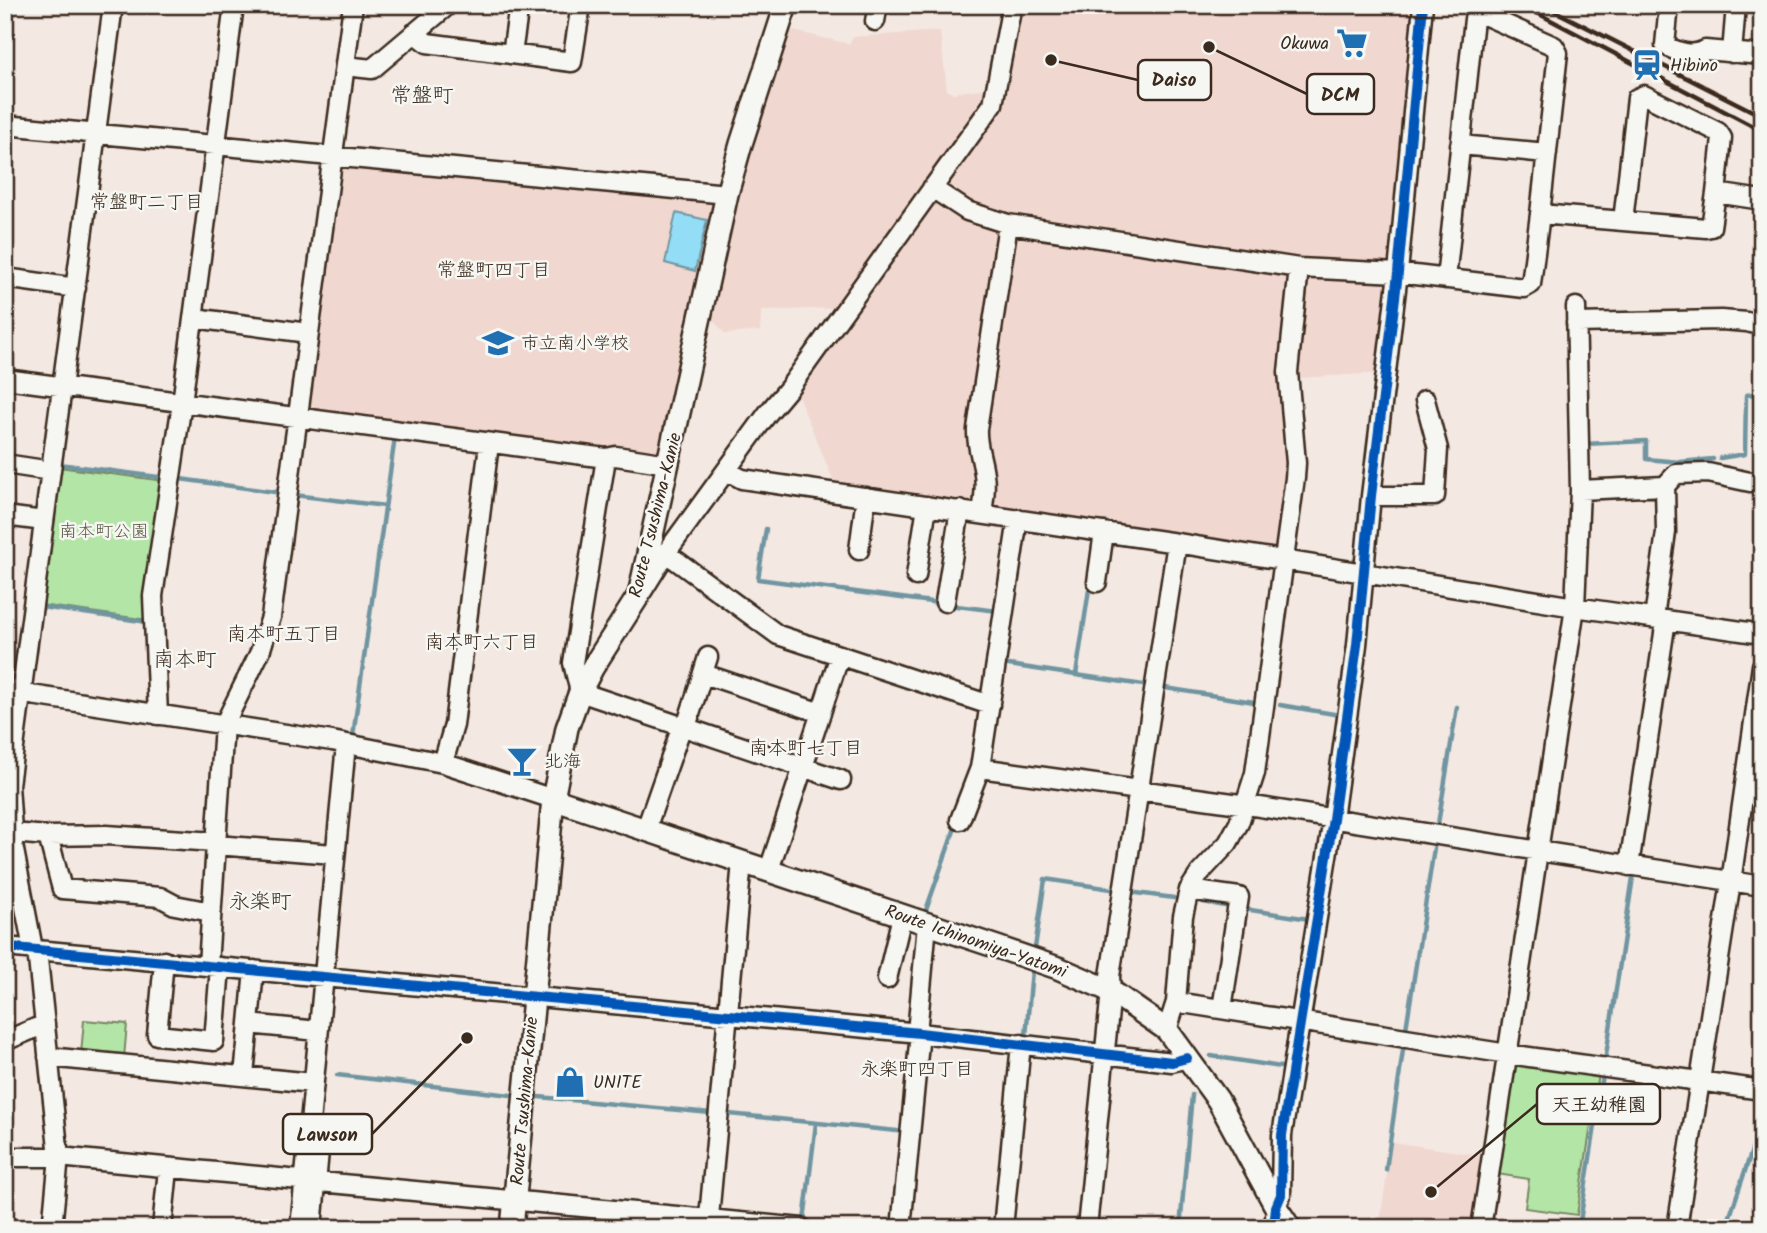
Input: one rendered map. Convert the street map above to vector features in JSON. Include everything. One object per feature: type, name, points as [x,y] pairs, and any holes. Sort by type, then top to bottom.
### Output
[{"type":"main road","name":"Route Tsushima-Kanie","points":[[512,1228],[553,799],[567,728],[580,692],[593,667],[639,596],[727,194],[786,5]]},
{"type":"main road","name":"Route Ichinomiya-Yatomi","points":[[553,799],[1058,968],[1111,991],[1167,1030],[1218,1100],[1275,1217],[1290,1228]]},
{"type":"street","points":[[52,1228],[59,1157],[35,949],[12,832],[9,785],[13,692],[44,521],[113,5]]},
{"type":"street","points":[[158,715],[153,596],[194,318],[234,5]]},
{"type":"street","points":[[164,961],[157,1035],[214,1041],[211,912],[224,725],[260,652],[271,617],[353,5]]},
{"type":"street","points":[[345,66],[372,69],[448,5]]},
{"type":"street","points":[[512,54],[519,5]]},
{"type":"street","points":[[414,33],[427,43],[572,62],[580,5]]},
{"type":"street","points":[[639,596],[666,554],[993,104],[1012,5]]},
{"type":"street","points":[[1275,1217],[1281,1195],[1282,1135],[1333,819],[1365,573],[1371,496],[1398,273],[1423,5]]},
{"type":"street","points":[[1669,5],[1665,45],[1675,51],[1699,54],[1705,50],[1762,55]]},
{"type":"street","points":[[1732,53],[1736,5]]},
{"type":"street","points":[[932,188],[967,211],[1008,225],[1299,268],[1398,273],[1446,279],[1524,288],[1531,284],[1558,53],[1554,46],[1482,14],[1474,19],[1446,279]]},
{"type":"street","points":[[1540,214],[1623,221],[1711,227],[1722,138],[1718,132],[1644,95],[1637,98],[1623,221]]},
{"type":"street","points":[[5,125],[727,194]]},
{"type":"street","points":[[1460,145],[1547,153]]},
{"type":"street","points":[[1716,193],[1762,200]]},
{"type":"street","points":[[982,513],[984,471],[978,453],[977,429],[1008,225]]},
{"type":"street","points":[[1167,1030],[1176,1002],[1183,916],[1189,890],[1200,873],[1228,843],[1247,805],[1255,773],[1296,463],[1288,372],[1299,268]]},
{"type":"street","points":[[5,278],[76,288]]},
{"type":"street","points":[[1481,1228],[1575,607],[1580,490],[1576,315],[1721,320],[1762,326]]},
{"type":"street","points":[[194,318],[309,333]]},
{"type":"street","points":[[5,379],[489,444],[606,458],[616,456],[668,464]]},
{"type":"street","points":[[1371,496],[1435,496],[1438,449],[1425,400]]},
{"type":"street","points":[[443,764],[454,725],[489,444]]},
{"type":"street","points":[[606,458],[573,663],[580,692],[841,780]]},
{"type":"street","points":[[5,464],[51,471]]},
{"type":"street","points":[[727,471],[742,479],[982,513],[1762,634]]},
{"type":"street","points":[[1629,866],[1660,619],[1666,533],[1665,486],[1676,474],[1708,473],[1750,482],[1762,481]]},
{"type":"street","points":[[1580,490],[1665,486]]},
{"type":"street","points":[[859,550],[866,497]]},
{"type":"street","points":[[916,576],[927,506]]},
{"type":"street","points":[[945,602],[960,510]]},
{"type":"street","points":[[5,516],[44,521]]},
{"type":"street","points":[[960,820],[980,768],[1018,519]]},
{"type":"street","points":[[1097,582],[1104,532]]},
{"type":"street","points":[[1087,1228],[1111,991],[1110,976],[1177,543]]},
{"type":"street","points":[[666,554],[778,635],[990,705]]},
{"type":"street","points":[[769,870],[840,655]]},
{"type":"street","points":[[646,829],[706,665],[821,713]]},
{"type":"street","points":[[1678,1228],[1762,666]]},
{"type":"street","points":[[13,692],[351,745],[443,764],[553,799]]},
{"type":"street","points":[[312,1228],[313,1083],[318,1031],[328,977],[334,854],[351,745]]},
{"type":"street","points":[[300,1228],[311,1180],[351,745]]},
{"type":"street","points":[[980,768],[1247,805],[1762,886]]},
{"type":"street","points":[[12,832],[48,836],[106,835],[334,854]]},
{"type":"street","points":[[48,836],[62,889],[160,897],[175,905],[211,912]]},
{"type":"street","points":[[709,1223],[741,862]]},
{"type":"street","points":[[1189,890],[1239,897],[1222,1009]]},
{"type":"street","points":[[887,979],[902,916]]},
{"type":"street","points":[[901,1228],[927,925]]},
{"type":"street","points":[[5,947],[918,1033],[1172,1062],[1188,1058]]},
{"type":"street","points":[[244,1076],[254,970]]},
{"type":"street","points":[[1176,1002],[1507,1054],[1762,1090]]},
{"type":"street","points":[[5,1041],[45,1024]]},
{"type":"street","points":[[249,1024],[318,1031]]},
{"type":"street","points":[[1003,1228],[1021,1044]]},
{"type":"street","points":[[48,1058],[313,1083]]},
{"type":"street","points":[[5,1157],[59,1157],[311,1180],[709,1223],[802,1228]]},
{"type":"street","points":[[162,1228],[168,1169]]},
{"type":"shaded area","points":[[1017,5],[1417,5],[1380,373],[1297,378],[1290,556],[837,489],[795,388],[998,105]]},
{"type":"shaded area","points":[[785,29],[849,44],[853,37],[940,31],[947,91],[953,93],[987,88],[980,100],[981,106],[833,308],[761,311],[760,331],[725,334],[707,313],[734,193]]},
{"type":"shaded area","name":"市立南小学校","points":[[338,163],[712,198],[717,206],[663,443],[657,459],[306,413]]},
{"type":"shaded area","points":[[1392,1142],[1484,1156],[1473,1228],[1379,1228]]},
{"type":"green space","name":"南本町公園","points":[[59,467],[165,481],[148,620],[40,605]]},
{"type":"green space","points":[[84,1020],[127,1024],[124,1058],[81,1054]]},
{"type":"green space","points":[[1519,1061],[1599,1074],[1577,1215],[1525,1208],[1529,1179],[1497,1174],[1513,1065]]},
{"type":"water","points":[[676,213],[707,220],[695,271],[665,263]]},
{"type":"waterway","points":[[1720,458],[1745,454],[1746,395],[1762,393]]},
{"type":"waterway","points":[[353,736],[395,437]]},
{"type":"waterway","points":[[1585,446],[1646,441],[1646,459],[1680,462],[1713,459]]},
{"type":"waterway","points":[[59,464],[166,478]]},
{"type":"waterway","points":[[180,479],[282,493]]},
{"type":"waterway","points":[[294,495],[385,506]]},
{"type":"waterway","points":[[766,529],[758,579],[939,603]]},
{"type":"waterway","points":[[1076,675],[1090,583]]},
{"type":"waterway","points":[[948,605],[998,611]]},
{"type":"waterway","points":[[41,607],[148,622]]},
{"type":"waterway","points":[[1002,664],[1150,686]]},
{"type":"waterway","points":[[1159,687],[1254,702]]},
{"type":"waterway","points":[[1280,705],[1340,715]]},
{"type":"waterway","points":[[1437,830],[1457,707]]},
{"type":"waterway","points":[[925,913],[957,822]]},
{"type":"waterway","points":[[1406,1029],[1434,848]]},
{"type":"waterway","points":[[1605,1062],[1633,877]]},
{"type":"waterway","points":[[1035,948],[1045,879],[1118,890]]},
{"type":"waterway","points":[[1129,892],[1174,898]]},
{"type":"waterway","points":[[1203,902],[1231,907]]},
{"type":"waterway","points":[[1244,909],[1309,919]]},
{"type":"waterway","points":[[1026,1036],[1032,971]]},
{"type":"waterway","points":[[1386,1170],[1404,1043]]},
{"type":"waterway","points":[[1211,1056],[1287,1068]]},
{"type":"waterway","points":[[337,1075],[511,1095]]},
{"type":"waterway","points":[[1579,1228],[1603,1075]]},
{"type":"waterway","points":[[1180,1228],[1192,1095]]},
{"type":"waterway","points":[[539,1097],[711,1113]]},
{"type":"waterway","points":[[729,1114],[897,1131]]},
{"type":"waterway","points":[[1726,1228],[1762,1120]]},
{"type":"waterway","points":[[804,1221],[816,1123]]},
{"type":"railway","points":[[1522,5],[1762,131]]},
{"type":"railway","points":[[1543,5],[1762,116]]},
{"type":"cycle path","points":[[1274,1228],[1276,1207],[1281,1195],[1282,1135],[1333,819],[1357,645],[1371,496],[1398,273],[1423,5]]},
{"type":"cycle path","points":[[5,947],[920,1033],[1172,1062],[1187,1058]]},
{"type":"place","name":"Okuwa","points":[[1352,43]]},
{"type":"place","name":"DCM","points":[[1209,47]]},
{"type":"place","name":"Daiso","points":[[1051,60]]},
{"type":"place","name":"Hibino","points":[[1647,65]]},
{"type":"place","name":"市立南小学校","points":[[498,343]]},
{"type":"place","name":"北海","points":[[522,761]]},
{"type":"place","name":"Lawson","points":[[467,1038]]},
{"type":"place","name":"UNITE","points":[[570,1082]]},
{"type":"place","name":"天王幼稚園","points":[[1431,1192]]},
{"type":"district","name":"常盤町","points":[[422,95]]},
{"type":"district","name":"常盤町二丁目","points":[[147,201]]},
{"type":"district","name":"常盤町四丁目","points":[[494,269]]},
{"type":"district","name":"南本町五丁目","points":[[284,633]]},
{"type":"district","name":"南本町六丁目","points":[[482,641]]},
{"type":"district","name":"南本町","points":[[185,659]]},
{"type":"district","name":"南本町七丁目","points":[[806,747]]},
{"type":"district","name":"永楽町","points":[[260,901]]},
{"type":"district","name":"永楽町四丁目","points":[[917,1068]]}]
